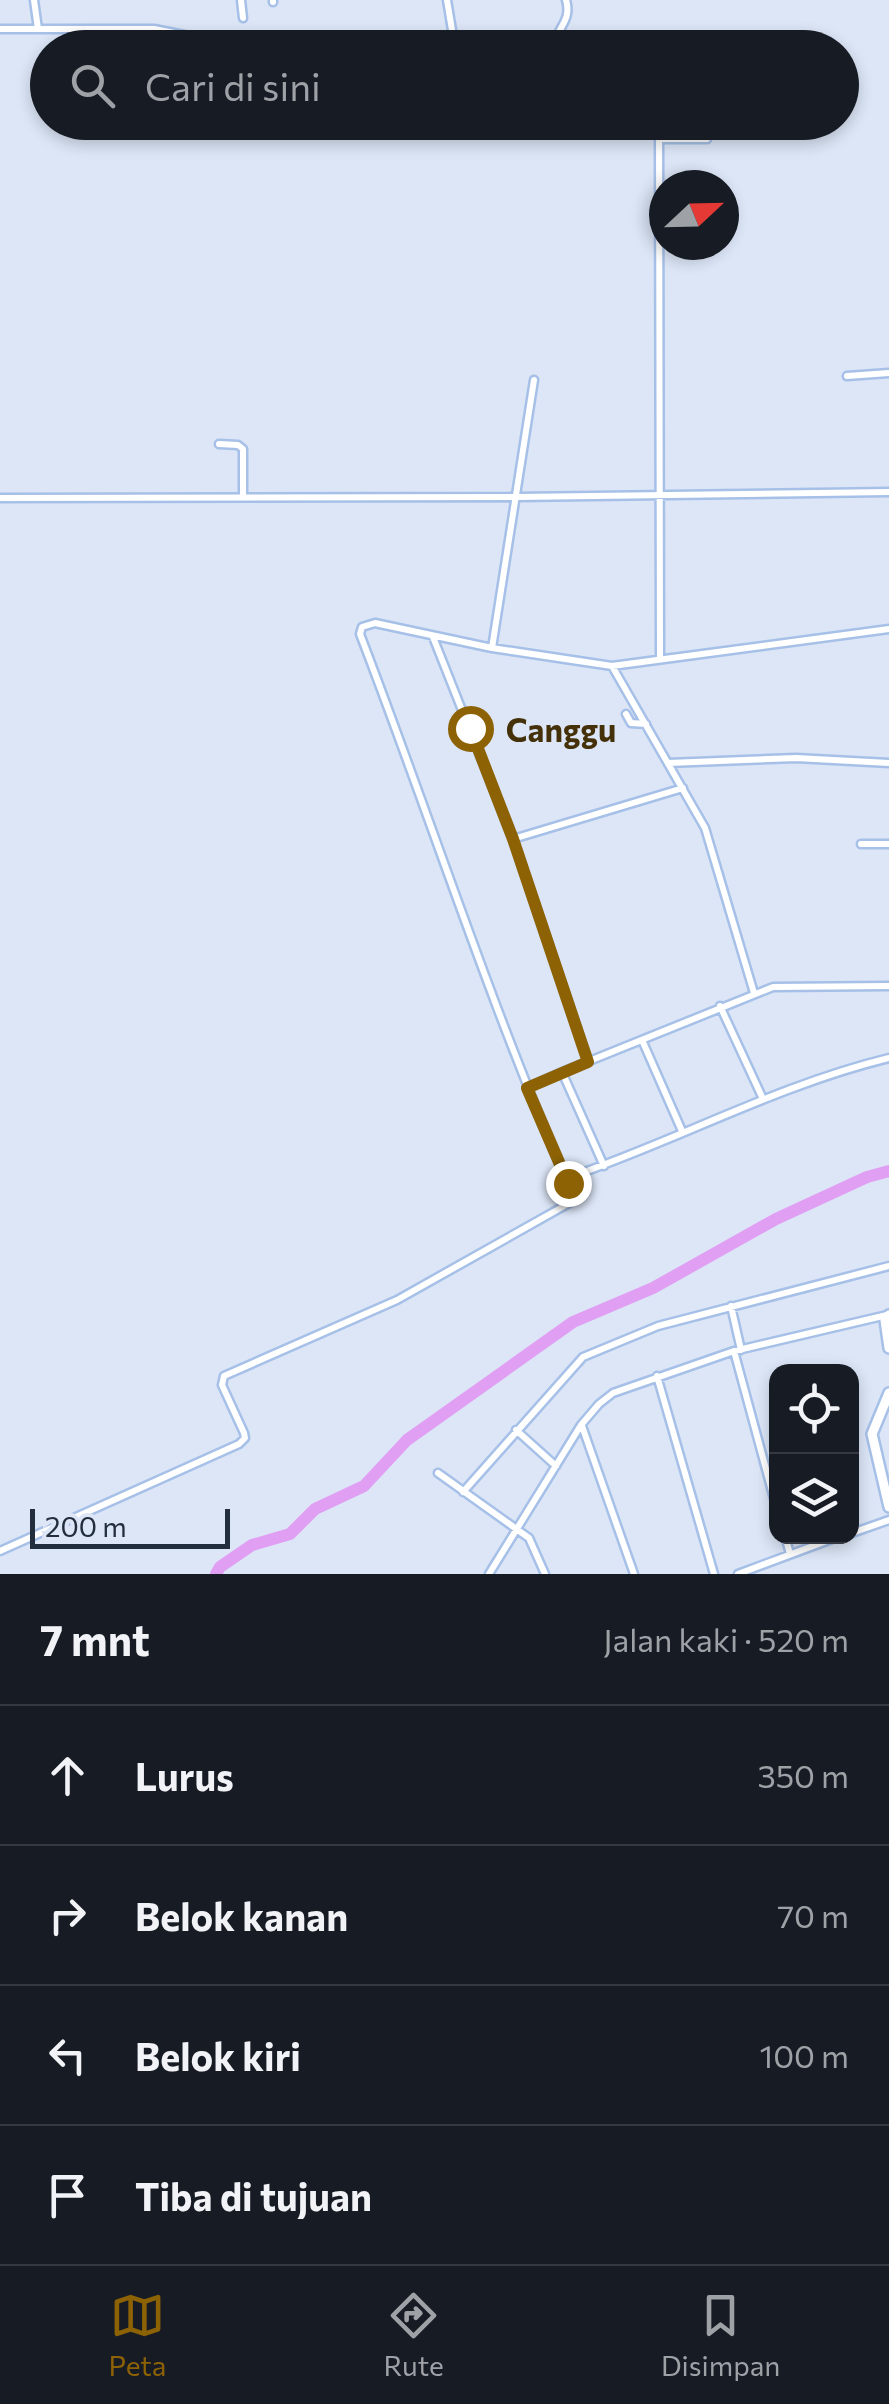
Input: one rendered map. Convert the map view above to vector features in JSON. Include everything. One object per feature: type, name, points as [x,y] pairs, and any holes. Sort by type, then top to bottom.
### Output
[{"type":"street","points":[[34,0],[38,29]]},
{"type":"street","points":[[240,0],[244,18]]},
{"type":"street","points":[[447,0],[452,30]]},
{"type":"street","points":[[562,30],[568,18],[566,0]]},
{"type":"street","points":[[0,29],[159,30]]},
{"type":"street","points":[[660,140],[661,170]]},
{"type":"street","points":[[660,658],[662,260]]},
{"type":"street","points":[[847,376],[889,373]]},
{"type":"street","points":[[492,648],[534,380]]},
{"type":"street","points":[[220,444],[238,445],[243,450],[244,497]]},
{"type":"street","points":[[0,498],[516,498],[889,492]]},
{"type":"street","points":[[0,1551],[239,1444],[245,1438],[222,1385],[224,1376],[397,1300],[574,1201],[527,1088],[360,634],[362,626],[376,623],[492,648],[612,666],[889,629]]},
{"type":"street","points":[[432,636],[513,839],[588,1062]]},
{"type":"street","points":[[612,666],[706,828],[754,992]]},
{"type":"street","points":[[626,714],[632,724],[646,724]]},
{"type":"street","points":[[668,763],[796,758],[889,763]]},
{"type":"street","points":[[513,839],[682,788]]},
{"type":"street","points":[[861,844],[889,844]]},
{"type":"street","points":[[527,1088],[754,992],[791,986],[889,986]]},
{"type":"street","points":[[720,1006],[763,1100]]},
{"type":"street","points":[[642,1040],[682,1131]]},
{"type":"street","points":[[568,1180],[763,1100],[889,1058]]},
{"type":"street","points":[[562,1072],[604,1166]]},
{"type":"street","points":[[463,1492],[583,1357],[595,1350],[658,1326],[889,1266]]},
{"type":"street","points":[[731,1306],[769,1477]]},
{"type":"street","points":[[489,1574],[581,1425],[598,1404],[613,1394],[738,1351],[888,1315],[889,1348]]},
{"type":"street","points":[[657,1376],[714,1574]]},
{"type":"street","points":[[889,1393],[872,1434],[889,1507]]},
{"type":"street","points":[[581,1425],[634,1574]]},
{"type":"street","points":[[516,1430],[556,1466]]},
{"type":"street","points":[[438,1473],[518,1530],[533,1545],[546,1574]]},
{"type":"street","points":[[859,1531],[889,1520]]},
{"type":"street","points":[[787,1544],[790,1554]]},
{"type":"street","points":[[738,1574],[818,1544]]},
{"type":"waterway","points":[[216,1574],[252,1545],[290,1534],[315,1509],[364,1486],[407,1440],[573,1322],[653,1288],[776,1219],[867,1177],[889,1171]]},
{"type":"district","name":"Canggu","points":[[561,729]]},
{"type":"route","points":[[470,728],[513,839],[588,1062],[527,1088],[568,1183]]}]
